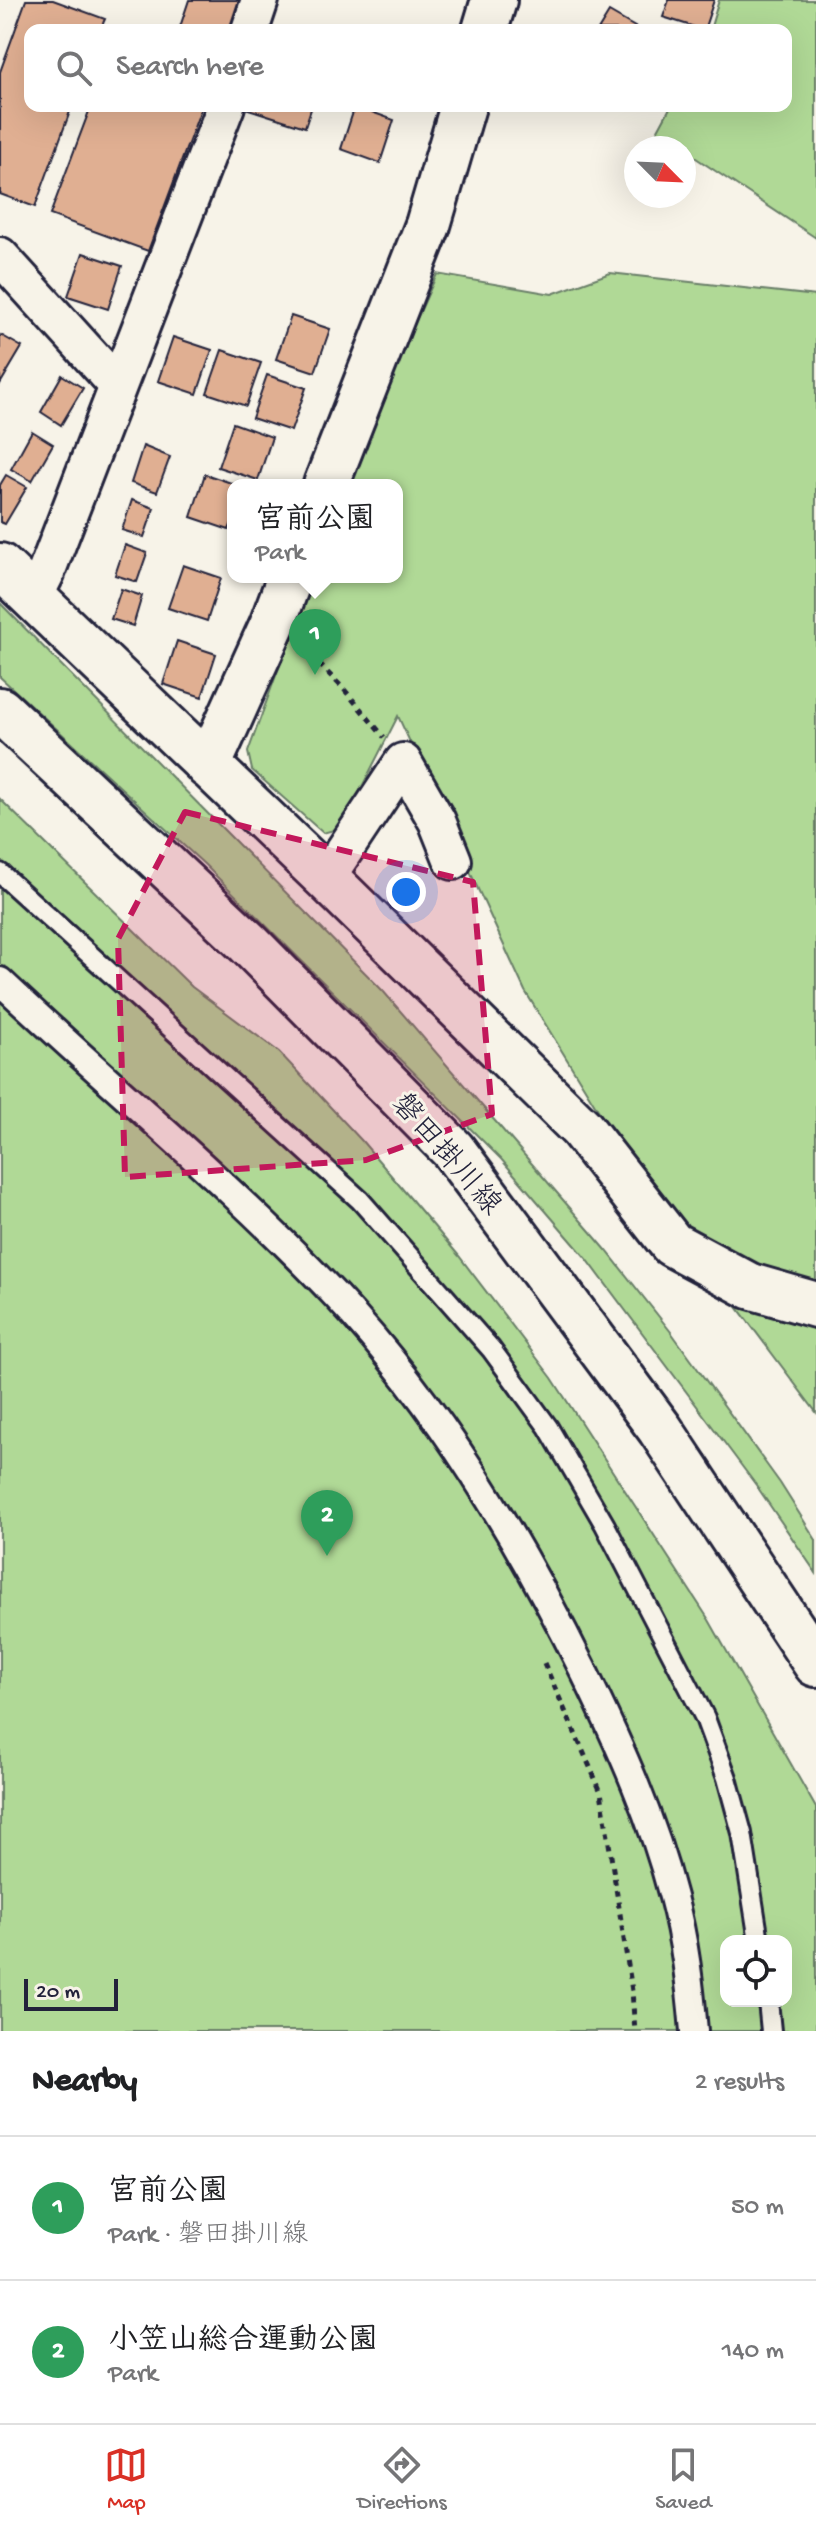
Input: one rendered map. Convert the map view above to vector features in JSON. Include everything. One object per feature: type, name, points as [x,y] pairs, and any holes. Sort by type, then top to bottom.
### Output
[{"type":"street","points":[[252,24],[260,0]]},
{"type":"street","points":[[487,24],[494,0]]},
{"type":"street","points":[[34,597],[46,573],[224,112]]},
{"type":"street","points":[[328,479],[428,225],[461,112]]},
{"type":"street","points":[[0,256],[118,386]]},
{"type":"street","points":[[0,566],[581,1128],[672,1244],[750,1286],[816,1305]]},
{"type":"street","points":[[208,766],[288,583]]},
{"type":"street","name":"磐田掛川線","points":[[0,710],[248,943],[453,1150],[660,1429],[816,1664]]},
{"type":"street","points":[[326,878],[403,762],[437,821],[453,861]]},
{"type":"street","points":[[0,981],[195,1160],[336,1296],[428,1406],[468,1464],[563,1630],[638,1786],[674,1898],[684,1945],[694,2031]]},
{"type":"lane","points":[[0,873],[360,1200],[491,1349],[548,1427],[613,1539],[705,1718],[727,1778],[742,1833],[758,1935]]},
{"type":"lane","points":[[769,2007],[771,2031]]},
{"type":"path","points":[[272,625],[299,644],[343,688],[403,762]]},
{"type":"path","points":[[540,1652],[601,1792],[632,1991],[635,2031]]},
{"type":"highlighted area","points":[[185,812],[473,882],[492,1114],[366,1160],[125,1177],[118,939]]},
{"type":"green space","points":[[719,0],[816,0],[816,238],[696,158],[696,136],[663,136],[657,132],[668,112],[792,112],[792,24],[712,24]]},
{"type":"green space","points":[[610,273],[816,296],[816,1412],[638,1175],[525,991],[398,716],[341,828],[323,833],[252,770],[248,752],[310,583],[403,583],[403,479],[348,479],[368,427],[437,274],[552,294]]},
{"type":"green space","points":[[0,603],[383,991],[607,1251],[671,1332],[780,1483],[816,1540],[816,1573],[756,1485],[587,1259],[501,1159],[205,865],[0,677]]},
{"type":"green space","points":[[0,799],[192,987],[279,1052],[362,1141],[459,1256],[552,1378],[709,1620],[816,1808],[816,2031],[0,2031]]},
{"type":"building","points":[[26,0],[53,0],[105,19],[103,24],[24,24],[24,112],[70,112],[35,207],[0,194],[0,72]]},
{"type":"building","points":[[189,0],[242,0],[234,24],[181,24]]},
{"type":"building","points":[[669,0],[714,0],[706,24],[685,24],[663,17]]},
{"type":"building","points":[[609,12],[630,24],[602,24]]},
{"type":"building","points":[[89,112],[200,112],[148,251],[50,215]]},
{"type":"building","points":[[258,112],[310,112],[305,127]]},
{"type":"building","points":[[353,112],[372,112],[394,120],[380,163],[341,149]]},
{"type":"building","points":[[83,253],[122,266],[108,309],[68,296]]},
{"type":"building","points":[[291,316],[330,329],[315,372],[276,359]]},
{"type":"building","points":[[0,337],[22,347],[0,384]]},
{"type":"building","points":[[173,337],[212,350],[197,394],[158,381]]},
{"type":"building","points":[[222,350],[261,363],[246,406],[207,393]]},
{"type":"building","points":[[62,375],[83,388],[61,425],[41,412]]},
{"type":"building","points":[[267,375],[306,388],[291,431],[252,418]]},
{"type":"building","points":[[233,423],[272,437],[258,479],[218,467]]},
{"type":"building","points":[[32,431],[53,444],[32,481],[11,469]]},
{"type":"building","points":[[143,446],[170,457],[157,492],[131,483]]},
{"type":"building","points":[[205,474],[227,482],[227,529],[191,517]]},
{"type":"building","points":[[6,475],[27,487],[5,524],[0,522],[0,485]]},
{"type":"building","points":[[132,500],[154,508],[144,537],[122,530]]},
{"type":"building","points":[[125,545],[147,553],[137,582],[115,575]]},
{"type":"building","points":[[183,565],[221,578],[207,621],[168,608]]},
{"type":"building","points":[[121,589],[142,596],[133,626],[111,619]]},
{"type":"building","points":[[177,641],[216,654],[202,697],[163,684]]},
{"type":"place","name":"宮前公園","points":[[315,675]]},
{"type":"place","name":"小笠山総合運動公園","points":[[327,1556]]}]
